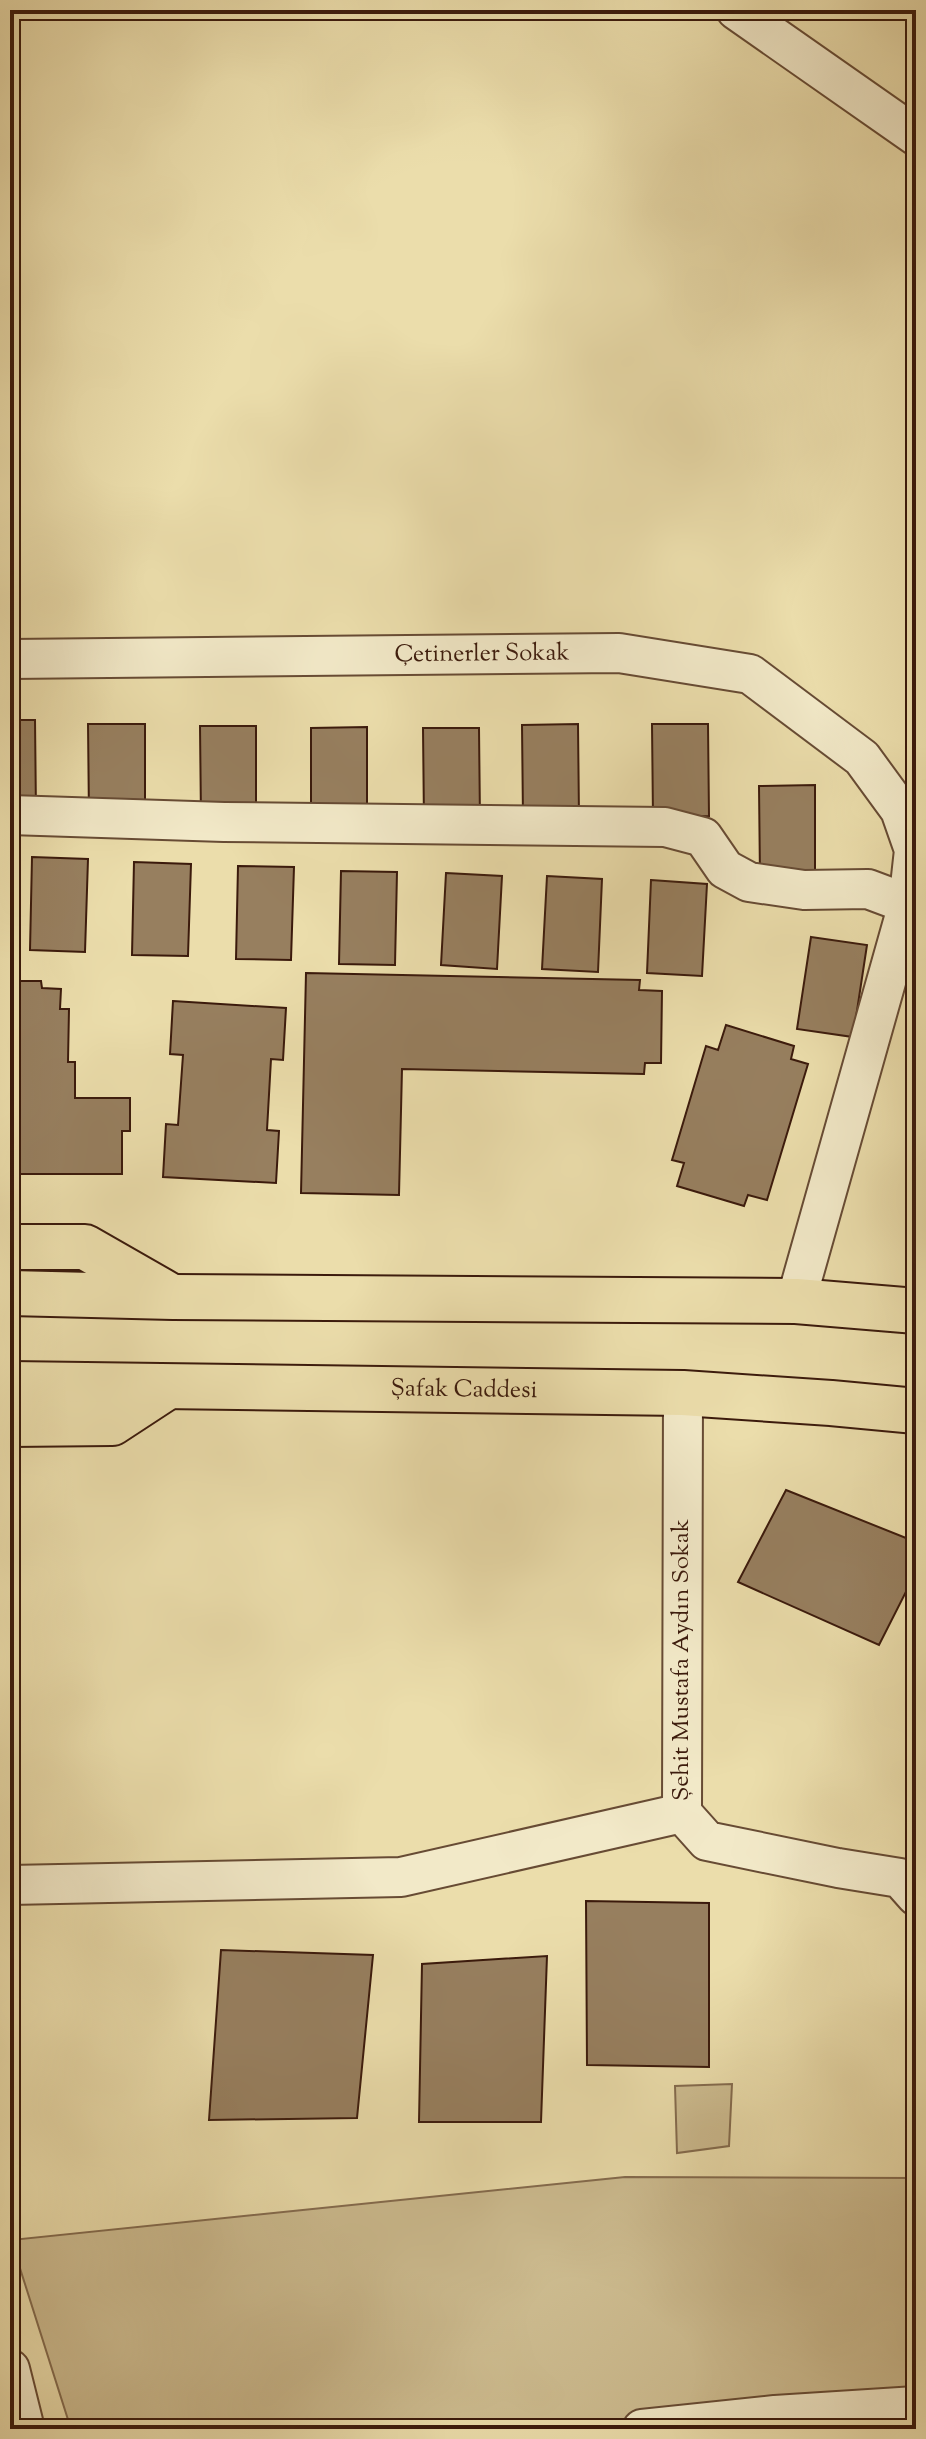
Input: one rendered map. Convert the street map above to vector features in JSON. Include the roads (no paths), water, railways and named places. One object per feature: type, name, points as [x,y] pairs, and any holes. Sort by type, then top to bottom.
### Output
[{"type":"main road","points":[[10,1247],[85,1247],[173,1297]]},
{"type":"main road","points":[[10,1293],[796,1301],[916,1311]]},
{"type":"main road","name":"Şafak Caddesi","points":[[10,1384],[683,1393],[916,1411]]},
{"type":"main road","points":[[10,1424],[112,1423],[167,1387]]},
{"type":"street","points":[[736,10],[916,136]]},
{"type":"street","name":"Çetinerler Sokak","points":[[10,659],[619,653],[750,674],[862,758],[908,798],[914,850],[908,904],[796,1301]]},
{"type":"street","points":[[10,815],[255,823],[665,827],[703,837],[725,869],[749,882],[804,890],[868,889],[908,904]]},
{"type":"street","name":"Şehit Mustafa Aydın Sokak","points":[[683,1393],[682,1813],[707,1841],[900,1878],[916,1896]]},
{"type":"street","points":[[10,1885],[401,1877],[682,1813]]},
{"type":"street","points":[[10,2369],[25,2429]]},
{"type":"street","points":[[642,2429],[775,2415],[916,2406]]}]
